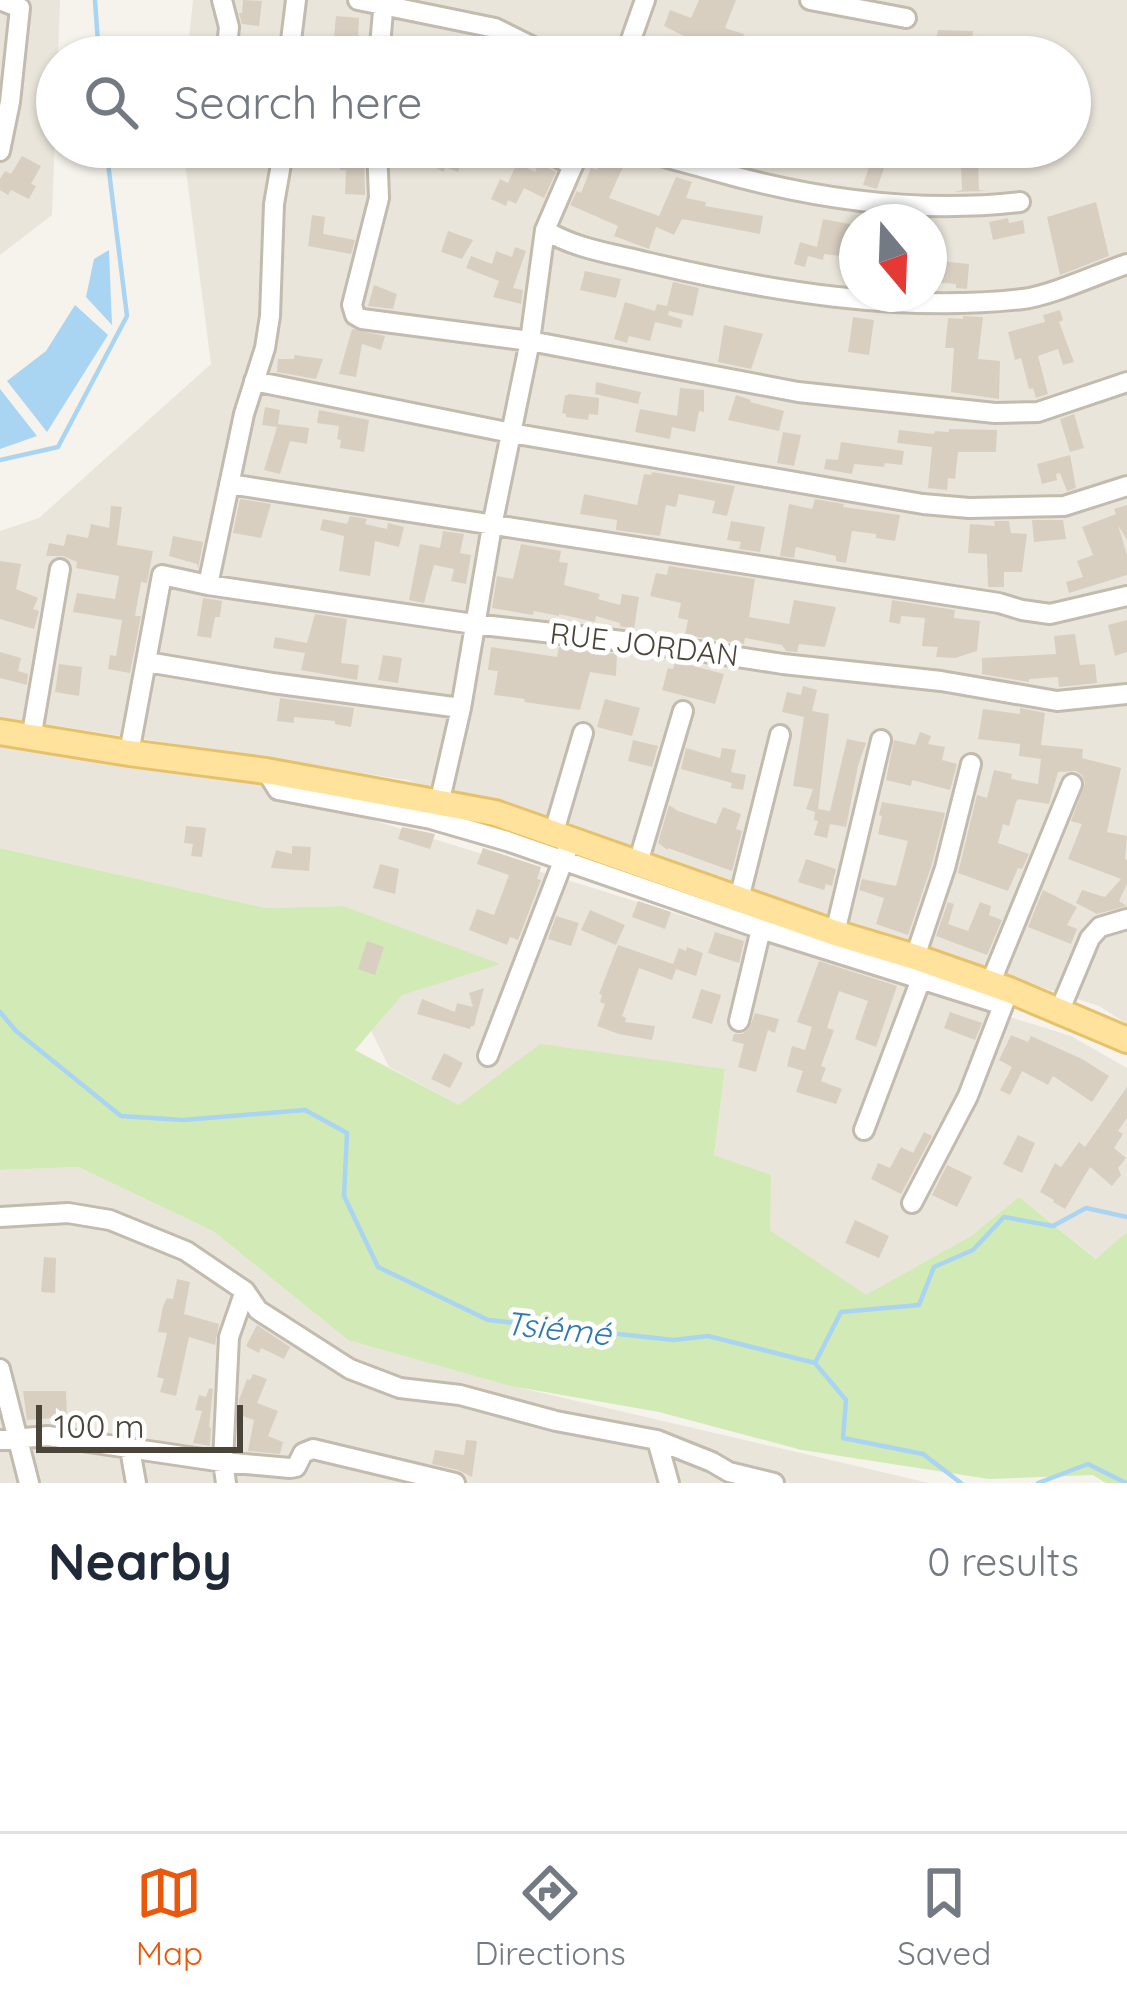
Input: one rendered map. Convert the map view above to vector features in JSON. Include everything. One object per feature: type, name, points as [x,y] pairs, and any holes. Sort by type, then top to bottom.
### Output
[{"type":"main road","points":[[0,732],[266,771],[495,813],[563,846],[638,862],[1127,1040]]},
{"type":"street","points":[[0,0],[20,8],[1,146]]},
{"type":"street","points":[[222,0],[228,36]]},
{"type":"street","points":[[292,36],[296,0]]},
{"type":"street","points":[[358,0],[495,28],[511,36]]},
{"type":"street","points":[[630,36],[645,0]]},
{"type":"street","points":[[810,0],[906,18]]},
{"type":"street","points":[[381,36],[383,3]]},
{"type":"street","points":[[208,585],[265,349],[280,168]]},
{"type":"street","points":[[378,168],[379,198],[352,305],[362,320],[530,341],[798,392],[995,413],[1038,412],[1127,382]]},
{"type":"street","points":[[439,804],[530,341],[545,230],[572,168]]},
{"type":"street","points":[[708,168],[776,188],[892,206],[969,208],[1020,202]]},
{"type":"street","points":[[545,230],[559,239],[696,273],[878,302],[1027,298],[1127,264]]},
{"type":"street","points":[[254,380],[511,433],[946,506],[1064,506],[1127,486]]},
{"type":"street","points":[[229,484],[999,603],[1036,613],[1127,596]]},
{"type":"street","points":[[31,739],[60,569]]},
{"type":"street","name":"RUE JORDAN","points":[[147,662],[163,575],[474,624],[940,681],[1057,700],[1127,694]]},
{"type":"street","points":[[129,753],[147,662],[461,708]]},
{"type":"street","points":[[638,862],[683,711]]},
{"type":"street","points":[[488,1056],[563,846],[583,733]]},
{"type":"street","points":[[739,899],[780,735]]},
{"type":"street","points":[[835,933],[881,740]]},
{"type":"street","points":[[865,1130],[922,966],[971,764]]},
{"type":"street","points":[[266,771],[278,790],[563,846],[761,929],[922,966]]},
{"type":"street","points":[[912,1203],[968,1096],[1072,784]]},
{"type":"street","points":[[1059,1012],[1090,938],[1100,927],[1127,919]]},
{"type":"street","points":[[739,1021],[761,929]]},
{"type":"street","points":[[0,1217],[68,1213],[110,1220],[186,1251],[245,1291],[259,1310],[350,1369],[400,1388],[460,1395],[657,1440],[729,1472],[774,1483]]},
{"type":"street","points":[[226,1483],[229,1336],[245,1291]]},
{"type":"street","points":[[0,1370],[9,1440],[29,1483]]},
{"type":"street","points":[[9,1440],[48,1436],[223,1462],[296,1467],[303,1453],[313,1449],[395,1477],[455,1483]]},
{"type":"street","points":[[657,1440],[669,1483]]},
{"type":"street","points":[[130,1449],[136,1483]]},
{"type":"shaded area","points":[[0,0],[60,0],[59,36],[36,36],[36,168],[54,168],[52,215],[0,255]]},
{"type":"shaded area","points":[[193,0],[1127,0],[1127,1024],[1099,1006],[407,780],[0,717],[0,531],[39,518],[211,364],[186,168],[1091,168],[1091,36],[189,36]]},
{"type":"shaded area","points":[[0,747],[253,783],[1071,1036],[1127,1068],[1127,1232],[1097,1259],[1019,1197],[971,1236],[866,1296],[770,1230],[770,1175],[714,1155],[725,1070],[459,1105],[389,1067],[341,969],[343,906],[266,908],[0,848]]},
{"type":"shaded area","points":[[78,1167],[213,1231],[348,1340],[521,1388],[929,1483],[0,1483],[0,1170]]},
{"type":"green space","points":[[0,848],[266,908],[343,906],[500,964],[402,995],[355,1050],[459,1105],[540,1044],[725,1069],[714,1155],[771,1175],[770,1230],[866,1295],[971,1236],[1019,1197],[1096,1259],[1127,1232],[1127,1483],[1106,1483],[1093,1475],[989,1479],[802,1450],[659,1412],[511,1386],[348,1340],[213,1231],[78,1167],[0,1170]]},
{"type":"water","points":[[109,250],[112,325],[86,297],[94,259]]},
{"type":"water","points":[[75,305],[108,335],[47,432],[7,381],[46,351]]},
{"type":"water","points":[[0,389],[37,436],[0,449]]},
{"type":"building","points":[[243,0],[262,1],[259,26],[242,24]]},
{"type":"building","points":[[699,0],[736,0],[725,28],[743,36],[684,36],[664,26],[670,10],[691,18]]},
{"type":"building","points":[[336,16],[359,18],[358,36],[334,36]]},
{"type":"building","points":[[938,30],[973,31],[973,36],[937,36]]},
{"type":"building","points":[[22,156],[40,168],[29,199],[0,190],[5,171],[11,174]]},
{"type":"building","points":[[364,168],[365,195],[345,194],[346,170],[340,170]]},
{"type":"building","points":[[515,168],[556,172],[544,198],[524,188],[516,204],[508,200],[506,206],[491,199],[500,179],[508,183]]},
{"type":"building","points":[[591,168],[622,168],[609,198],[659,216],[676,177],[692,182],[686,198],[763,216],[760,234],[682,219],[674,235],[656,227],[649,249],[614,236],[618,226],[570,205],[577,191],[581,193]]},
{"type":"building","points":[[869,168],[884,168],[877,189],[863,185]]},
{"type":"building","points":[[961,168],[978,168],[979,190],[987,191],[954,192],[962,190]]},
{"type":"building","points":[[1096,202],[1109,256],[1060,275],[1047,217]]},
{"type":"building","points":[[312,215],[325,217],[323,234],[355,240],[351,254],[308,246]]},
{"type":"building","points":[[1008,218],[1009,223],[1023,220],[1025,233],[993,240],[989,222]]},
{"type":"building","points":[[823,219],[839,222],[839,256],[824,254],[823,260],[808,256],[805,267],[794,264],[800,242],[817,247]]},
{"type":"building","points":[[448,231],[473,240],[462,259],[441,252]]},
{"type":"building","points":[[515,247],[526,251],[513,288],[523,290],[521,304],[493,297],[499,281],[466,268],[471,256],[492,264],[496,251],[512,257]]},
{"type":"building","points":[[947,262],[969,264],[967,289],[956,288],[947,283]]},
{"type":"building","points":[[585,271],[621,279],[616,298],[580,290]]},
{"type":"building","points":[[673,282],[699,288],[693,316],[669,311],[668,315],[683,320],[681,328],[655,322],[650,341],[629,336],[627,343],[614,339],[625,302],[655,311],[657,304],[667,306]]},
{"type":"building","points":[[374,285],[397,294],[393,309],[368,306]]},
{"type":"building","points":[[1060,310],[1063,320],[1059,322],[1074,362],[1063,365],[1058,349],[1038,356],[1048,394],[1036,398],[1021,358],[1015,360],[1008,332],[1045,322],[1043,315]]},
{"type":"building","points":[[853,317],[874,320],[869,355],[848,352]]},
{"type":"building","points":[[983,317],[978,359],[1000,361],[999,399],[951,392],[954,348],[945,348],[948,318]]},
{"type":"building","points":[[724,325],[763,334],[751,369],[718,362]]},
{"type":"building","points":[[352,329],[385,336],[381,350],[362,344],[356,377],[339,374]]},
{"type":"building","points":[[294,355],[323,359],[316,379],[277,372],[278,359],[294,359]]},
{"type":"building","points":[[596,382],[641,392],[638,404],[595,394]]},
{"type":"building","points":[[680,388],[704,390],[704,412],[699,411],[695,432],[672,427],[670,439],[635,432],[640,409],[677,416]]},
{"type":"building","points":[[569,394],[599,398],[598,415],[589,414],[588,420],[566,417],[562,413]]},
{"type":"building","points":[[736,395],[784,411],[779,431],[728,420]]},
{"type":"building","points":[[265,407],[280,410],[278,424],[309,428],[307,444],[290,441],[280,474],[264,470],[277,427],[262,425]]},
{"type":"building","points":[[319,410],[369,420],[364,452],[340,448],[339,426],[317,423]]},
{"type":"building","points":[[1074,414],[1084,448],[1070,452],[1060,419]]},
{"type":"building","points":[[949,429],[997,430],[996,452],[958,452],[955,479],[948,478],[947,490],[928,488],[932,447],[897,443],[899,430],[934,434]]},
{"type":"building","points":[[783,432],[801,435],[794,466],[777,463]]},
{"type":"building","points":[[841,442],[904,451],[902,465],[854,464],[852,474],[824,469],[826,459],[838,460]]},
{"type":"building","points":[[1070,455],[1076,488],[1067,491],[1060,473],[1057,480],[1042,484],[1037,464]]},
{"type":"building","points":[[644,474],[735,486],[727,516],[712,513],[715,501],[679,494],[676,507],[666,505],[660,536],[616,530],[617,520],[580,514],[584,494],[637,505]]},
{"type":"building","points":[[240,499],[271,504],[261,538],[233,533]]},
{"type":"building","points":[[815,499],[900,515],[895,541],[852,531],[846,563],[836,561],[836,556],[796,547],[794,558],[780,556],[789,504],[812,509]]},
{"type":"building","points":[[1127,505],[1127,540],[1118,525],[1127,575],[1069,593],[1066,582],[1083,577],[1077,561],[1093,555],[1082,527]]},
{"type":"building","points":[[111,506],[122,507],[117,545],[153,551],[147,583],[141,582],[135,616],[141,616],[130,673],[108,669],[110,655],[116,656],[122,620],[73,612],[77,593],[115,599],[119,576],[76,568],[77,562],[63,556],[46,556],[49,543],[64,546],[67,534],[88,538],[91,524],[109,528]]},
{"type":"building","points":[[350,516],[387,529],[388,523],[404,527],[399,547],[375,541],[370,576],[339,571],[344,536],[320,530],[323,519],[347,524]]},
{"type":"building","points":[[1032,520],[1063,520],[1066,539],[1034,542]]},
{"type":"building","points":[[731,521],[765,527],[760,552],[739,549],[741,542],[727,540]]},
{"type":"building","points":[[994,521],[1009,521],[1011,533],[1027,534],[1022,572],[1004,572],[1004,587],[988,587],[987,554],[968,553],[970,524],[995,526]]},
{"type":"building","points":[[443,531],[464,534],[460,553],[471,555],[466,584],[451,581],[454,569],[434,565],[424,603],[409,600],[420,544],[440,548]]},
{"type":"building","points":[[173,536],[203,542],[198,569],[197,564],[169,556]]},
{"type":"building","points":[[521,544],[561,551],[559,562],[568,563],[564,585],[600,594],[598,599],[620,605],[622,594],[639,597],[634,629],[596,616],[595,622],[492,608],[497,576],[513,579]]},
{"type":"building","points":[[0,561],[21,564],[16,589],[38,598],[34,629],[0,619]]},
{"type":"building","points":[[669,566],[755,579],[749,617],[789,624],[794,600],[836,607],[825,647],[799,644],[797,652],[745,638],[744,644],[685,635],[688,620],[678,618],[681,603],[650,596],[656,573],[667,575]]},
{"type":"building","points":[[203,598],[222,601],[211,638],[197,636]]},
{"type":"building","points":[[892,600],[955,610],[954,618],[980,621],[977,651],[955,658],[936,657],[938,647],[922,646],[925,618],[901,616],[900,624],[889,622]]},
{"type":"building","points":[[315,614],[347,619],[341,663],[359,665],[357,680],[301,670],[305,653],[273,648],[275,637],[307,643]]},
{"type":"building","points":[[1127,620],[1127,652],[1115,656],[1108,625]]},
{"type":"building","points":[[1075,634],[1080,665],[1095,664],[1097,683],[1059,687],[1058,677],[1029,682],[982,674],[982,658],[1056,654],[1054,636]]},
{"type":"building","points":[[491,647],[557,657],[559,647],[617,654],[616,676],[590,672],[580,710],[524,702],[494,695],[498,671],[488,670]]},
{"type":"building","points":[[0,652],[21,658],[18,671],[28,674],[27,685],[0,678]]},
{"type":"building","points":[[383,655],[402,658],[398,683],[378,680]]},
{"type":"building","points":[[675,661],[724,674],[715,704],[662,690]]},
{"type":"building","points":[[59,664],[82,667],[79,696],[55,692]]},
{"type":"building","points":[[803,686],[817,690],[812,711],[829,714],[818,809],[830,811],[847,739],[866,743],[846,827],[830,824],[827,838],[814,835],[818,821],[815,812],[806,809],[813,789],[793,786],[804,717],[782,712],[787,692],[801,695]]},
{"type":"building","points":[[280,698],[354,708],[351,727],[294,717],[294,723],[277,721]]},
{"type":"building","points":[[605,699],[640,708],[632,736],[597,727]]},
{"type":"building","points":[[1020,708],[1045,713],[1041,745],[1083,749],[1082,758],[1121,768],[1107,832],[1127,836],[1127,884],[1119,901],[1127,906],[1097,914],[1076,903],[1082,890],[1105,897],[1121,879],[1068,859],[1082,824],[1071,821],[1085,783],[1076,771],[1058,772],[1049,804],[1018,799],[1009,826],[1003,824],[998,843],[1029,854],[1008,891],[958,873],[977,795],[987,798],[994,770],[1038,784],[1041,759],[1019,756],[1020,744],[978,739],[983,709],[1020,714]]},
{"type":"building","points":[[920,732],[931,736],[928,744],[945,747],[942,760],[957,764],[950,790],[912,780],[911,786],[886,780],[894,740],[915,745]]},
{"type":"building","points":[[633,740],[658,746],[652,767],[628,761]]},
{"type":"building","points":[[686,748],[720,758],[722,748],[736,750],[731,772],[746,775],[743,790],[681,769]]},
{"type":"building","points":[[882,802],[945,813],[908,935],[876,924],[884,898],[859,890],[862,879],[896,886],[908,841],[878,834]]},
{"type":"building","points":[[669,805],[716,824],[723,807],[741,814],[736,829],[742,831],[732,871],[658,843]]},
{"type":"building","points":[[186,826],[206,828],[202,857],[191,856],[193,844],[184,843]]},
{"type":"building","points":[[402,827],[435,834],[430,849],[398,839]]},
{"type":"building","points":[[292,846],[311,847],[309,871],[271,868],[276,850],[292,854]]},
{"type":"building","points":[[483,848],[541,867],[537,879],[541,880],[518,940],[510,937],[507,945],[469,930],[477,909],[494,915],[509,875],[477,864]]},
{"type":"building","points":[[806,859],[836,869],[832,886],[826,884],[824,890],[798,882]]},
{"type":"building","points":[[380,864],[399,869],[395,894],[373,888]]},
{"type":"building","points":[[1043,890],[1077,907],[1067,925],[1077,929],[1071,944],[1028,927]]},
{"type":"building","points":[[638,901],[671,912],[665,929],[632,917]]},
{"type":"building","points":[[948,902],[954,904],[948,924],[968,931],[980,902],[991,906],[989,915],[1002,920],[987,955],[936,936]]},
{"type":"building","points":[[590,910],[625,925],[616,945],[581,930]]},
{"type":"building","points":[[556,916],[579,923],[571,946],[548,939]]},
{"type":"building","points":[[715,932],[744,941],[739,963],[708,953]]},
{"type":"building","points":[[367,941],[384,947],[375,975],[358,969]]},
{"type":"building","points":[[618,945],[673,964],[679,948],[703,953],[696,976],[676,969],[672,980],[639,968],[622,1016],[625,1022],[655,1026],[652,1040],[597,1026],[605,1004],[599,994]]},
{"type":"building","points":[[819,961],[897,986],[876,1047],[855,1039],[868,1001],[839,991],[827,1028],[834,1030],[821,1066],[826,1068],[821,1081],[842,1089],[836,1104],[796,1092],[803,1071],[787,1066],[792,1046],[805,1050],[812,1027],[797,1022]]},
{"type":"building","points":[[484,988],[470,1029],[417,1014],[422,999],[455,1012],[457,1003],[473,1007],[469,993]]},
{"type":"building","points":[[701,989],[721,995],[712,1024],[692,1018]]},
{"type":"building","points":[[950,1012],[982,1023],[975,1040],[944,1028]]},
{"type":"building","points":[[755,1013],[779,1019],[775,1033],[768,1030],[756,1072],[738,1067],[744,1044],[732,1041],[734,1034],[749,1029]]},
{"type":"building","points":[[1011,1035],[1028,1042],[1031,1036],[1109,1076],[1092,1102],[1053,1076],[1048,1085],[1022,1071],[1010,1095],[1000,1090],[1012,1067],[999,1060]]},
{"type":"building","points":[[444,1053],[463,1063],[450,1088],[431,1079]]},
{"type":"building","points":[[1127,1087],[1127,1118],[1114,1148],[1126,1158],[1118,1168],[1121,1175],[1112,1186],[1090,1167],[1065,1209],[1040,1192],[1055,1163],[1061,1167],[1079,1142],[1085,1147]]},
{"type":"building","points":[[924,1132],[932,1136],[901,1194],[871,1179],[878,1163],[890,1168],[901,1147],[913,1153]]},
{"type":"building","points":[[1018,1135],[1035,1143],[1022,1173],[1003,1164]]},
{"type":"building","points":[[947,1165],[972,1177],[957,1207],[932,1195]]},
{"type":"building","points":[[855,1220],[889,1236],[879,1258],[845,1243]]},
{"type":"building","points":[[44,1257],[56,1258],[55,1293],[41,1292]]},
{"type":"building","points":[[177,1279],[190,1282],[184,1314],[219,1324],[215,1345],[189,1337],[176,1396],[160,1392],[164,1379],[157,1377],[167,1333],[158,1332],[163,1306],[167,1298],[173,1299]]},
{"type":"building","points":[[257,1325],[290,1347],[284,1359],[246,1346]]},
{"type":"building","points":[[253,1374],[267,1379],[257,1403],[278,1411],[268,1436],[283,1442],[280,1454],[248,1451],[254,1420],[239,1415],[239,1400]]},
{"type":"building","points":[[209,1388],[213,1389],[210,1446],[193,1443],[202,1411],[195,1410],[199,1395],[206,1397]]},
{"type":"building","points":[[23,1391],[66,1391],[67,1417],[27,1420]]},
{"type":"building","points":[[466,1440],[477,1441],[472,1477],[432,1464],[435,1450],[464,1455]]},
{"type":"waterway","points":[[95,0],[98,36]]},
{"type":"waterway","points":[[0,460],[58,447],[127,316],[109,168]]},
{"type":"waterway","name":"Tsiémé","points":[[0,1012],[16,1031],[121,1116],[183,1120],[305,1110],[347,1133],[344,1196],[378,1267],[488,1320],[674,1340],[708,1336],[815,1363],[841,1312],[919,1305],[934,1267],[973,1250],[1004,1217],[1053,1226],[1086,1208],[1127,1217]]},
{"type":"waterway","points":[[815,1363],[846,1400],[843,1438],[923,1454],[961,1483]]},
{"type":"waterway","points":[[1038,1483],[1088,1464],[1126,1483]]}]
